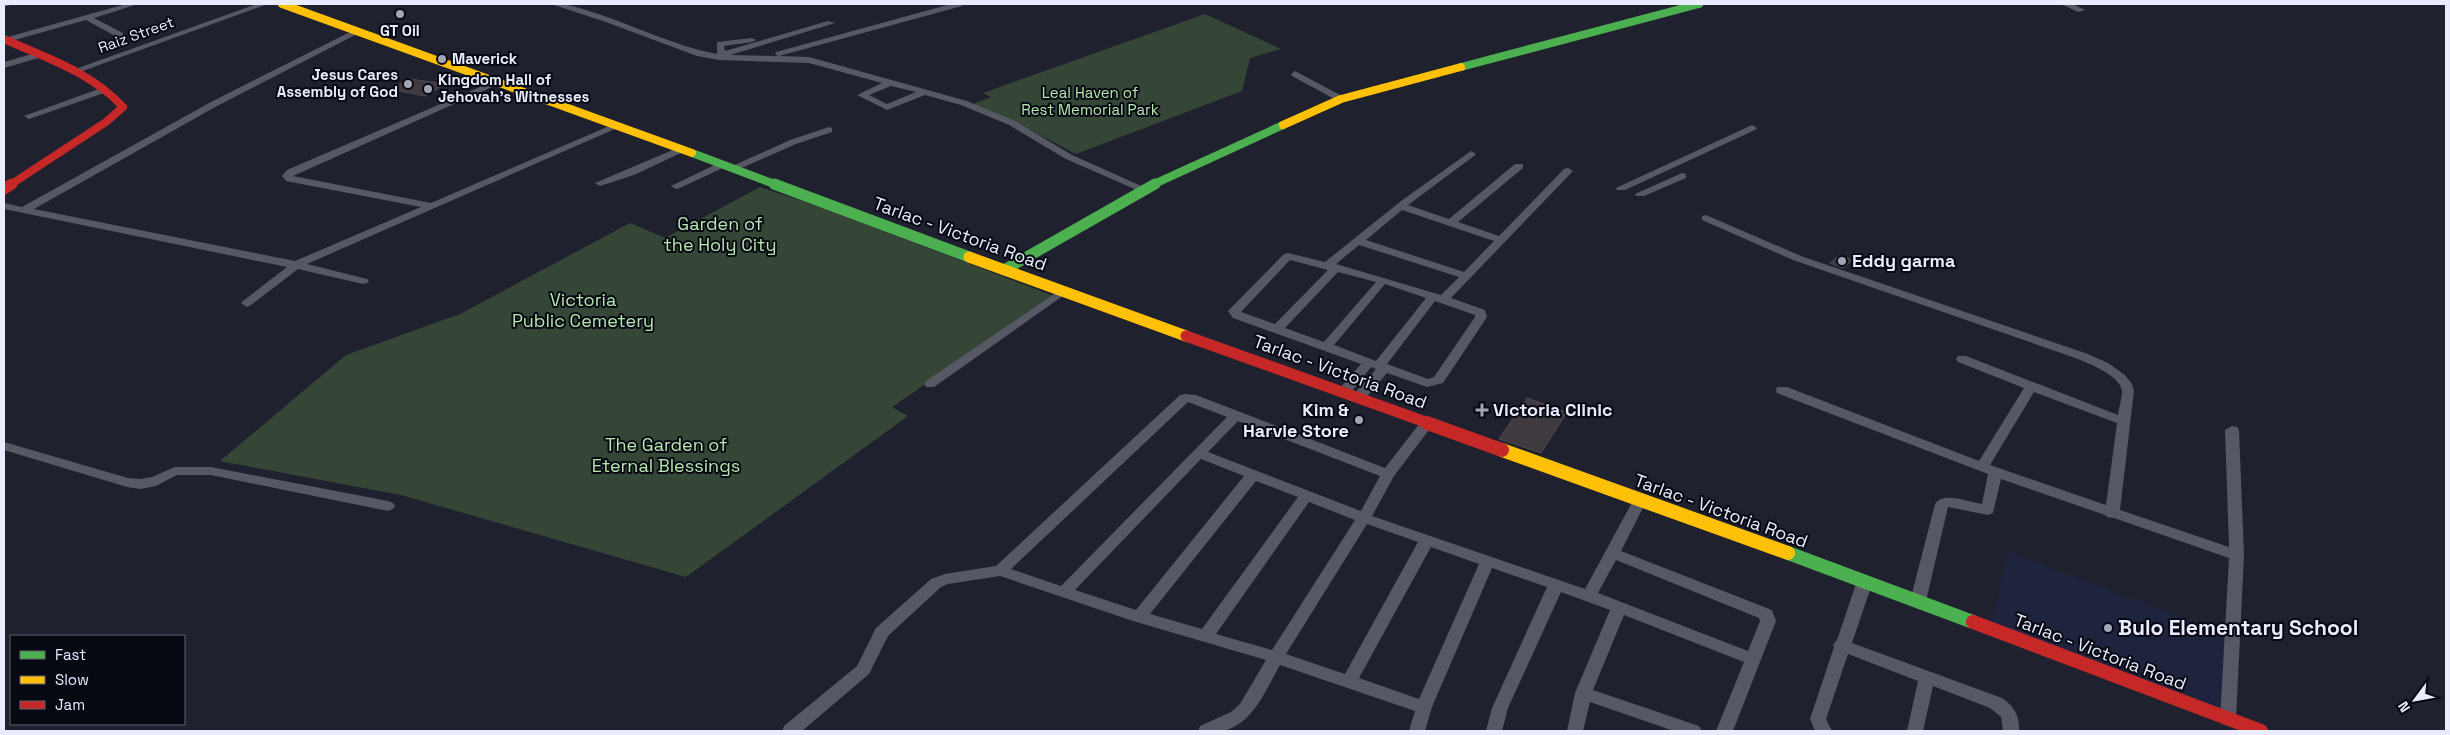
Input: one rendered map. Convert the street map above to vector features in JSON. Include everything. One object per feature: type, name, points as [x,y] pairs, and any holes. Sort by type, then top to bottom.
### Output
[{"type":"main road","name":"Tarlac - Victoria Road","points":[[282,4],[497,83],[619,125],[1004,270],[1918,601],[2261,731]]},
{"type":"main road","points":[[1004,270],[1143,189],[1341,99],[1698,4]]},
{"type":"main road","points":[[4,40],[74,71],[118,98],[123,107],[106,122],[4,189]]},
{"type":"street","points":[[4,5],[8,4]]},
{"type":"street","points":[[4,40],[134,4]]},
{"type":"street","name":"Raiz Street","points":[[74,71],[264,4]]},
{"type":"street","points":[[555,4],[718,56],[809,60],[964,103],[1012,123],[1069,157],[1143,189]]},
{"type":"street","points":[[572,9],[589,4]]},
{"type":"street","points":[[765,58],[960,4]]},
{"type":"street","points":[[2065,4],[2081,10]]},
{"type":"street","points":[[86,17],[120,35]]},
{"type":"street","points":[[718,56],[722,43],[754,40],[766,42],[832,23]]},
{"type":"street","points":[[24,210],[214,104],[357,32]]},
{"type":"street","points":[[4,65],[39,55]]},
{"type":"street","points":[[1295,74],[1341,99]]},
{"type":"street","points":[[432,206],[290,179],[287,176],[291,172],[497,83]]},
{"type":"street","points":[[890,83],[862,95],[887,107],[925,92]]},
{"type":"street","points":[[29,116],[104,90]]},
{"type":"street","points":[[247,303],[296,265],[619,125]]},
{"type":"street","points":[[1621,188],[1752,128]]},
{"type":"street","points":[[676,186],[829,130]]},
{"type":"street","points":[[600,183],[630,173],[682,149]]},
{"type":"street","points":[[1277,330],[1332,266],[1357,241],[1471,154]]},
{"type":"street","points":[[1450,223],[1519,166]]},
{"type":"street","points":[[1344,392],[1378,364],[1439,298],[1466,276],[1568,171]]},
{"type":"street","points":[[1640,194],[1682,176]]},
{"type":"street","points":[[4,206],[296,265],[363,281]]},
{"type":"street","points":[[1402,207],[1501,240]]},
{"type":"street","points":[[1706,218],[1797,258],[2051,344],[2105,367],[2119,377],[2128,387],[2112,514]]},
{"type":"street","points":[[1357,241],[1466,276]]},
{"type":"street","points":[[1288,256],[1383,280],[1474,309],[1481,313],[1481,317],[1439,380],[1427,383],[1378,364],[1242,318],[1234,310],[1288,256]]},
{"type":"street","points":[[1326,346],[1383,280]]},
{"type":"street","points":[[930,384],[1063,291]]},
{"type":"street","points":[[1962,359],[2123,421]]},
{"type":"street","points":[[1359,397],[1378,364]]},
{"type":"street","points":[[1918,601],[1942,504],[1945,502],[1988,510],[1988,469],[2031,387]]},
{"type":"street","points":[[1782,390],[1988,469],[2112,514],[2237,556]]},
{"type":"street","points":[[1000,571],[1185,398],[1191,398],[1388,474]]},
{"type":"street","points":[[1064,592],[1235,416]]},
{"type":"street","points":[[1206,731],[1237,717],[1246,709],[1276,657],[1364,518],[1388,474],[1428,422]]},
{"type":"street","points":[[2228,719],[2237,556],[2232,430]]},
{"type":"street","points":[[4,446],[127,482],[140,484],[156,481],[175,471],[211,471],[388,506]]},
{"type":"street","points":[[1200,454],[1252,476],[1364,518],[1589,596],[1753,659]]},
{"type":"street","points":[[1139,617],[1252,476]]},
{"type":"street","points":[[1206,636],[1306,496]]},
{"type":"street","points":[[1589,596],[1640,500]]},
{"type":"street","points":[[1350,681],[1427,540]]},
{"type":"street","points":[[1612,552],[1766,614],[1768,622],[1725,731]]},
{"type":"street","points":[[1417,731],[1424,707],[1488,561]]},
{"type":"street","points":[[790,731],[863,670],[882,632],[936,583],[945,579],[1000,571],[1139,617],[1276,657],[1424,707]]},
{"type":"street","points":[[1823,731],[1818,719],[1865,582]]},
{"type":"street","points":[[1494,731],[1500,708],[1556,585]]},
{"type":"street","points":[[1575,731],[1583,693],[1619,608]]},
{"type":"street","points":[[1842,645],[1996,703],[2008,710],[2012,719],[2011,731]]},
{"type":"street","points":[[1915,731],[1926,678]]},
{"type":"street","points":[[1583,693],[1692,731]]},
{"type":"shaded area","name":"Bulo Elementary School","points":[[2008,552],[2225,634],[2223,711],[1992,623]]},
{"type":"green space","name":"Leal Haven of Rest Memorial Park","points":[[1205,14],[1281,49],[1250,58],[1242,91],[1076,154],[1015,122],[973,104],[991,97],[983,93]]},
{"type":"green space","name":"The Garden of Eternal Blessings","points":[[760,187],[823,208],[1054,296],[892,407],[908,416],[686,577],[401,495],[220,461],[346,355],[460,314],[630,223],[665,238]]},
{"type":"building","points":[[410,79],[446,84],[425,96],[389,89]]},
{"type":"building","name":"Eddy garma","points":[[1840,255],[1853,260],[1843,268],[1830,263]]},
{"type":"building","points":[[1527,398],[1567,412],[1541,453],[1499,439]]},
{"type":"traffic: fast","points":[[1461,67],[1699,4]]},
{"type":"traffic: fast","points":[[1004,270],[1143,189],[1283,125]]},
{"type":"traffic: fast","points":[[692,153],[969,257]]},
{"type":"traffic: fast","points":[[1788,553],[1973,622]]},
{"type":"traffic: slow","points":[[282,4],[692,153]]},
{"type":"traffic: slow","points":[[1283,125],[1341,99],[1461,67]]},
{"type":"traffic: slow","points":[[969,257],[1186,336]]},
{"type":"traffic: slow","points":[[1502,450],[1788,553]]},
{"type":"traffic: jam","points":[[4,39],[84,75],[112,95],[123,107],[106,122],[4,189]]},
{"type":"traffic: jam","points":[[1186,336],[1502,450]]},
{"type":"traffic: jam","points":[[1973,622],[2261,731]]},
{"type":"place","name":"GT Oil","points":[[400,14]]},
{"type":"place","name":"Maverick","points":[[442,59]]},
{"type":"place","name":"Jesus Cares Assembly of God","points":[[408,84]]},
{"type":"place","name":"Kingdom Hall of Jehovah's Witnesses","points":[[428,89]]},
{"type":"place","name":"Eddy garma","points":[[1842,261]]},
{"type":"place","name":"Victoria Clinic","points":[[1482,410]]},
{"type":"place","name":"Kim & Harvie Store","points":[[1359,420]]},
{"type":"place","name":"Bulo Elementary School","points":[[2108,628]]},
{"type":"park label","name":"Garden of the Holy City","points":[[720,234]]},
{"type":"park label","name":"Victoria Public Cemetery","points":[[583,310]]}]
